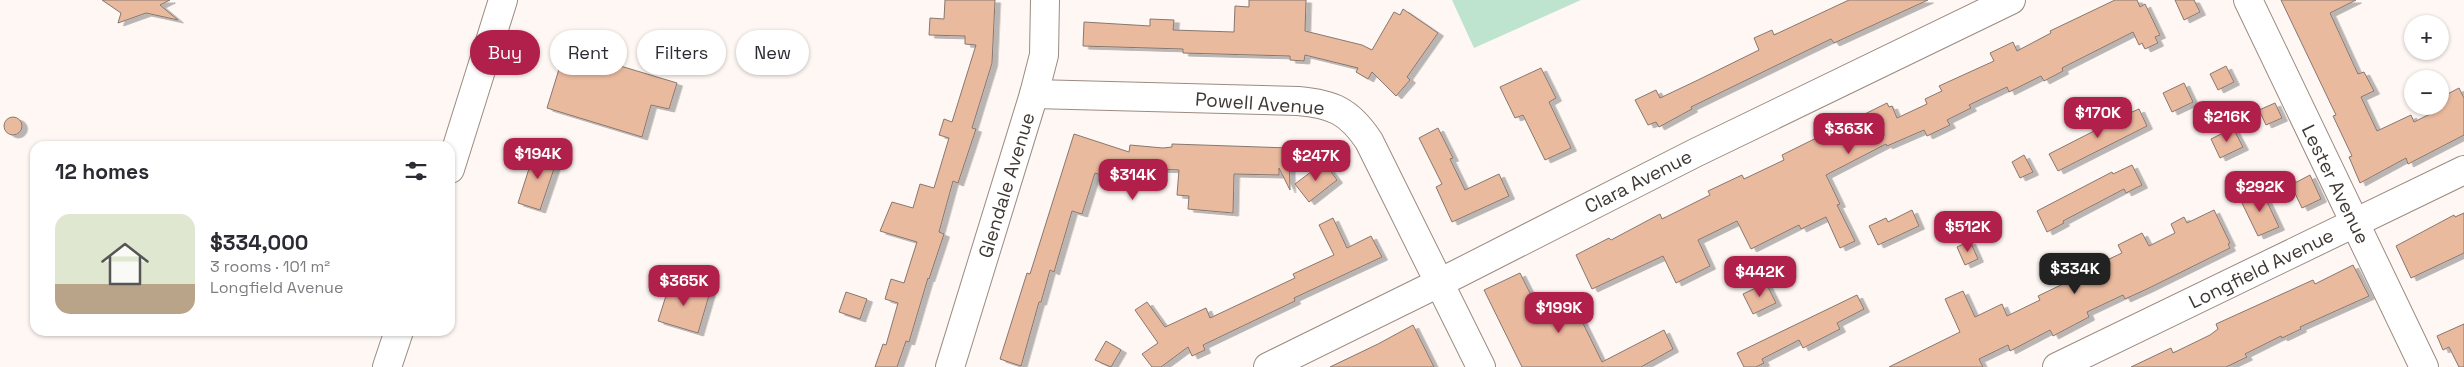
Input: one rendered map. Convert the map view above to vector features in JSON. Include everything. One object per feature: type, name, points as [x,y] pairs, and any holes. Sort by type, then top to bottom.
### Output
[{"type":"street","points":[[455,153],[503,0]]},
{"type":"street","name":"Glendale Avenue","points":[[950,367],[1034,94],[1044,55],[1045,0]]},
{"type":"street","name":"Clara Avenue","points":[[1268,367],[1686,157],[2011,0]]},
{"type":"street","name":"Lester Avenue","points":[[2248,0],[2424,367]]},
{"type":"street","name":"Powell Avenue","points":[[1034,94],[1298,101],[1318,103],[1334,108],[1352,118],[1369,141],[1481,367]]},
{"type":"street","name":"Longfield Avenue","points":[[2057,367],[2464,170]]},
{"type":"street","points":[[388,367],[397,336]]},
{"type":"green space","points":[[1452,0],[1581,0],[1474,48]]},
{"type":"building","points":[[102,0],[170,0],[160,5],[178,20],[146,13],[118,23],[121,13]]},
{"type":"building","points":[[945,0],[995,0],[992,63],[972,128],[976,129],[958,183],[953,181],[939,232],[944,234],[928,278],[909,342],[906,341],[897,367],[875,367],[883,344],[886,345],[898,303],[885,299],[891,279],[904,283],[917,242],[880,231],[892,202],[913,208],[920,184],[934,188],[949,138],[939,135],[944,119],[952,122],[976,45],[965,44],[965,36],[929,35],[930,18],[944,19]]},
{"type":"building","points":[[1249,0],[1306,0],[1305,31],[1362,45],[1372,50],[1394,12],[1400,15],[1403,9],[1438,33],[1407,77],[1410,80],[1396,96],[1372,72],[1368,79],[1356,72],[1358,68],[1305,55],[1304,61],[1290,60],[1290,56],[1183,53],[1183,49],[1083,46],[1084,22],[1150,26],[1150,19],[1174,20],[1173,30],[1234,32],[1235,6],[1249,7]]},
{"type":"building","points":[[1849,0],[1928,0],[1834,43],[1831,39],[1691,107],[1692,109],[1659,127],[1656,122],[1648,125],[1635,100],[1656,90],[1660,98],[1759,50],[1754,38],[1772,30],[1774,35]]},
{"type":"building","points":[[2115,0],[2137,0],[2140,7],[2145,4],[2160,35],[2155,37],[2158,43],[2145,49],[2142,43],[2139,45],[2133,32],[2062,68],[2063,71],[2044,81],[2041,76],[2009,92],[2007,87],[1969,105],[1971,108],[1947,120],[1950,125],[1927,136],[1924,130],[1887,146],[1886,144],[1826,175],[1840,204],[1837,205],[1855,241],[1840,248],[1826,217],[1801,229],[1799,225],[1751,249],[1737,221],[1698,240],[1710,266],[1676,283],[1663,256],[1592,289],[1576,255],[1609,238],[1611,240],[1660,214],[1662,219],[1710,195],[1708,191],[1742,175],[1744,179],[1784,160],[1782,155],[1887,103],[1889,107],[1892,106],[1897,118],[1927,104],[1925,99],[1942,91],[1939,86],[1994,61],[1990,53],[2013,42],[2017,51],[2051,33],[2050,31]]},
{"type":"building","points":[[2175,0],[2194,0],[2200,12],[2184,20]]},
{"type":"building","points":[[2281,0],[2356,0],[2330,13],[2358,74],[2364,72],[2374,91],[2361,97],[2377,131],[2411,115],[2414,122],[2428,115],[2449,115],[2449,93],[2459,88],[2464,98],[2464,135],[2408,164],[2406,158],[2360,183],[2349,157],[2352,156],[2333,116],[2336,115]]},
{"type":"building","points":[[2226,66],[2234,82],[2218,90],[2210,74]]},
{"type":"building","points":[[627,68],[637,71],[637,75],[650,75],[677,83],[669,109],[651,105],[642,137],[547,108],[557,75],[627,75]]},
{"type":"building","points":[[1541,68],[1556,98],[1549,102],[1571,148],[1545,160],[1523,115],[1515,118],[1500,87]]},
{"type":"building","points":[[2184,83],[2193,102],[2172,112],[2163,93]]},
{"type":"building","points":[[2275,103],[2282,118],[2266,125],[2259,110]]},
{"type":"building","points":[[2139,109],[2147,126],[2058,171],[2049,154],[2096,130],[2095,128]]},
{"type":"building","points":[[13,117],[19,120],[22,126],[19,132],[13,135],[7,132],[4,126],[7,120]]},
{"type":"building","points":[[1438,128],[1453,158],[1450,159],[1465,190],[1499,174],[1509,196],[1452,222],[1436,187],[1442,184],[1419,138]]},
{"type":"building","points":[[2233,128],[2243,147],[2220,158],[2211,139]]},
{"type":"building","points":[[1074,134],[1129,152],[1130,145],[1163,148],[1172,147],[1172,144],[1289,148],[1290,190],[1279,168],[1279,175],[1234,174],[1233,213],[1188,209],[1189,196],[1177,195],[1179,170],[1115,167],[1111,179],[1095,173],[1082,214],[1072,211],[1054,272],[1050,270],[1041,302],[1039,302],[1021,366],[1000,359],[1027,273],[1030,274]]},
{"type":"building","points":[[535,150],[558,157],[540,210],[518,203]]},
{"type":"building","points":[[2024,155],[2033,172],[2020,178],[2012,162]]},
{"type":"building","points":[[1324,162],[1337,180],[1309,202],[1295,184]]},
{"type":"building","points":[[2132,165],[2142,185],[2126,193],[2124,189],[2063,221],[2064,223],[2047,232],[2037,211],[2112,172],[2113,174]]},
{"type":"building","points":[[2310,175],[2321,199],[2302,208],[2291,185]]},
{"type":"building","points":[[2261,189],[2279,227],[2258,236],[2240,199]]},
{"type":"building","points":[[1912,210],[1919,226],[1878,245],[1869,226],[1886,218],[1888,222]]},
{"type":"building","points":[[2214,210],[2230,243],[2228,244],[2230,248],[2125,299],[2123,295],[2087,312],[2089,317],[2053,336],[2050,330],[2010,351],[2008,345],[1979,359],[1983,367],[1889,367],[1960,332],[1945,299],[1963,291],[1975,317],[2002,304],[2007,316],[2040,300],[2038,296],[2061,285],[2060,282],[2122,253],[2118,245],[2142,233],[2149,246],[2175,233],[2171,224],[2184,217],[2187,223]]},
{"type":"building","points":[[2464,213],[2464,253],[2411,278],[2396,246],[2454,215],[2455,217]]},
{"type":"building","points":[[1333,218],[1347,248],[1371,236],[1382,257],[1294,298],[1295,301],[1203,345],[1205,350],[1192,356],[1188,347],[1161,367],[1152,367],[1142,354],[1158,343],[1135,310],[1147,302],[1165,327],[1206,308],[1210,318],[1295,278],[1293,274],[1334,255],[1319,225]]},
{"type":"building","points":[[1970,241],[1978,259],[1965,265],[1957,247]]},
{"type":"building","points":[[2353,265],[2369,296],[2300,327],[2301,329],[2282,338],[2281,336],[2245,354],[2247,357],[2226,367],[2131,367],[2171,348],[2173,353],[2210,335],[2218,329],[2216,324],[2313,280],[2315,284]]},
{"type":"building","points":[[1520,273],[1545,323],[1549,321],[1550,324],[1577,311],[1602,362],[1664,330],[1673,349],[1641,367],[1522,367],[1484,290]]},
{"type":"building","points":[[671,280],[710,292],[698,333],[658,321]]},
{"type":"building","points":[[1766,283],[1776,303],[1753,314],[1743,294]]},
{"type":"building","points":[[846,292],[867,299],[860,319],[839,312]]},
{"type":"building","points":[[1857,295],[1864,309],[1837,323],[1840,329],[1803,348],[1799,340],[1762,359],[1764,363],[1756,367],[1744,367],[1737,353]]},
{"type":"building","points":[[2464,324],[2464,367],[2459,367],[2449,347],[2443,350],[2437,336]]},
{"type":"building","points":[[1413,325],[1434,367],[1330,367],[1378,344]]},
{"type":"building","points":[[1106,341],[1121,350],[1111,367],[1095,360]]}]
